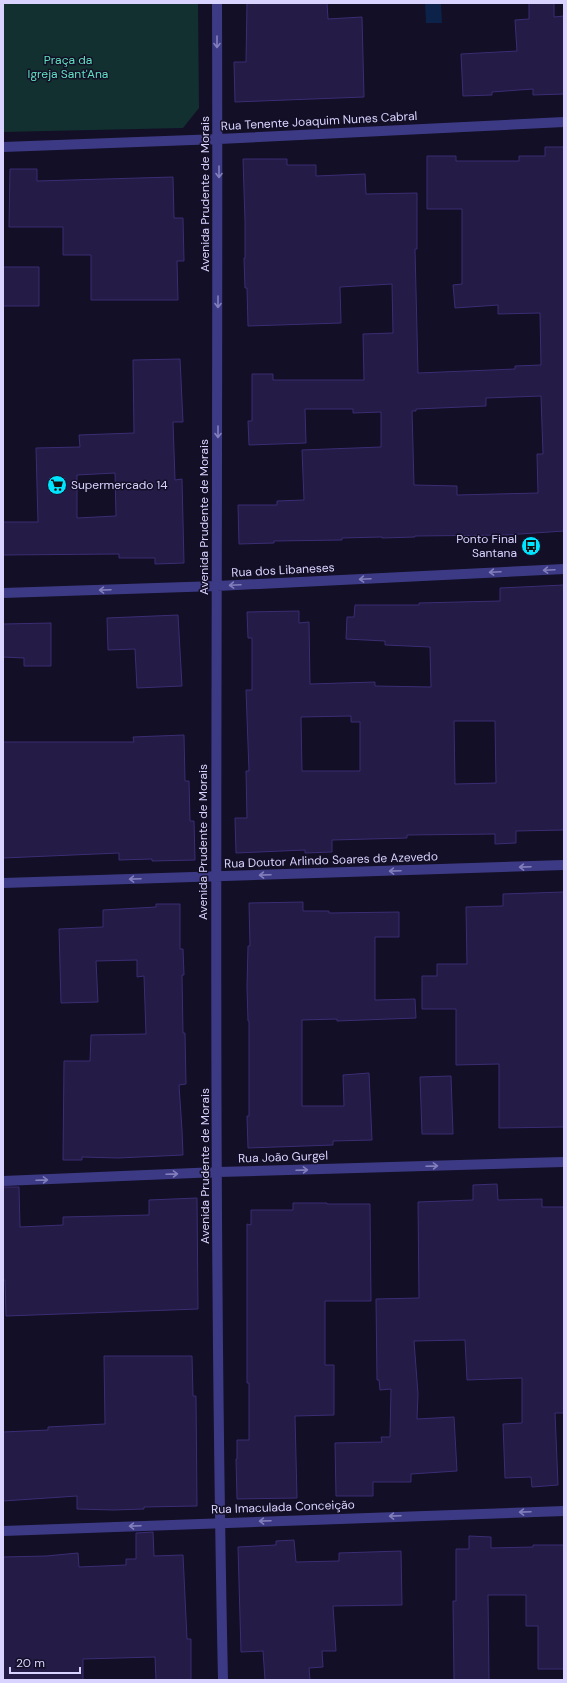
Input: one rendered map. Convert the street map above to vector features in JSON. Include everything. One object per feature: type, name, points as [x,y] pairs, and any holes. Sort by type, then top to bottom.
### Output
[{"type":"street","name":"Avenida Prudente de Morais","points":[[217,3],[219,139],[216,876],[220,1523],[223,1680]]},
{"type":"street","name":"Rua Tenente Joaquim Nunes Cabral","points":[[3,147],[219,139],[564,122]]},
{"type":"street","name":"Rua dos Libaneses","points":[[3,593],[217,586],[564,569]]},
{"type":"street","name":"Rua Doutor Arlindo Soares de Azevedo","points":[[3,883],[564,865]]},
{"type":"street","name":"Rua João Gurgel","points":[[3,1181],[218,1172],[564,1162]]},
{"type":"street","name":"Rua Imaculada Conceição","points":[[3,1531],[564,1511]]},
{"type":"green space","name":"Praça da Igreja Sant'Ana","points":[[3,3],[198,3],[199,108],[183,128],[3,132]]},
{"type":"water","points":[[425,3],[441,3],[442,23],[426,23]]},
{"type":"building","points":[[247,3],[327,3],[328,19],[362,17],[364,97],[235,102],[234,62],[246,62]]},
{"type":"building","points":[[529,3],[554,3],[554,17],[564,16],[564,94],[533,95],[533,89],[492,92],[492,95],[463,96],[461,54],[517,51],[515,20],[529,19]]},
{"type":"building","points":[[545,147],[564,147],[564,531],[506,535],[342,538],[342,540],[274,541],[274,543],[239,544],[238,505],[277,505],[277,501],[304,500],[302,450],[381,447],[381,412],[353,413],[353,409],[305,409],[306,443],[249,445],[248,421],[252,421],[252,374],[273,374],[273,380],[364,380],[363,334],[393,333],[392,284],[340,287],[341,323],[248,326],[247,288],[245,288],[244,258],[245,221],[243,159],[287,159],[287,165],[316,165],[316,176],[365,174],[366,194],[417,193],[417,249],[415,249],[418,373],[515,369],[515,366],[541,365],[540,313],[498,314],[498,305],[455,308],[453,285],[462,284],[462,209],[427,209],[427,156],[456,156],[456,161],[519,161],[519,156],[545,156]],"holes":[[[541,396],[543,454],[537,454],[538,493],[457,495],[457,486],[414,485],[412,411],[416,411],[416,409],[486,406],[486,398]]]},
{"type":"building","points":[[10,169],[37,169],[37,181],[173,177],[174,218],[183,218],[184,261],[177,261],[178,300],[91,300],[91,255],[63,255],[63,227],[9,227]]},
{"type":"building","points":[[3,267],[39,267],[39,306],[3,306]]},
{"type":"building","points":[[180,359],[183,422],[173,422],[175,480],[182,479],[184,563],[155,564],[155,558],[119,558],[119,554],[3,555],[3,522],[38,522],[36,448],[80,447],[79,435],[134,433],[133,360]],"holes":[[[115,473],[116,516],[77,518],[77,475]]]},
{"type":"building","points":[[564,585],[564,830],[516,831],[516,843],[495,844],[495,834],[407,835],[407,838],[332,840],[332,852],[305,853],[305,850],[236,853],[235,818],[247,818],[246,771],[249,771],[246,690],[252,690],[252,638],[248,638],[247,612],[299,611],[299,623],[309,622],[310,684],[375,682],[375,686],[431,687],[430,647],[385,645],[385,641],[346,639],[347,617],[354,617],[355,605],[419,605],[419,603],[500,601],[500,588]],"holes":[[[351,716],[351,722],[360,722],[360,771],[302,771],[301,717]],[[454,721],[495,721],[496,783],[455,784]]]},
{"type":"building","points":[[178,615],[182,686],[137,688],[135,649],[108,650],[107,618]]},
{"type":"building","points":[[51,623],[51,666],[24,666],[24,658],[3,657],[3,624]]},
{"type":"building","points":[[184,735],[185,781],[189,781],[190,821],[194,821],[195,860],[119,860],[119,853],[3,858],[3,742],[134,742],[133,737]]},
{"type":"building","points":[[564,892],[564,1127],[499,1128],[499,1064],[456,1065],[456,1009],[422,1009],[422,976],[437,976],[437,964],[467,964],[466,907],[503,906],[503,894]]},
{"type":"building","points":[[303,902],[303,911],[329,911],[329,913],[399,912],[399,937],[375,937],[375,1000],[415,999],[416,1018],[337,1021],[337,1019],[302,1020],[302,1106],[344,1106],[343,1075],[369,1073],[372,1140],[333,1141],[333,1145],[248,1148],[247,1116],[249,1116],[249,1021],[247,987],[248,946],[250,946],[249,903]]},
{"type":"building","points":[[156,904],[180,904],[180,949],[183,949],[184,975],[182,975],[183,1033],[185,1033],[186,1084],[179,1085],[183,1155],[118,1158],[82,1157],[82,1160],[63,1160],[64,1061],[90,1061],[91,1035],[146,1034],[144,976],[137,977],[137,960],[96,961],[98,1002],[61,1003],[59,929],[103,927],[103,910],[156,907]]},
{"type":"building","points":[[451,1076],[453,1134],[422,1134],[420,1077]]},
{"type":"building","points":[[497,1184],[498,1200],[542,1199],[542,1207],[564,1207],[564,1413],[555,1413],[558,1485],[532,1487],[531,1477],[505,1478],[503,1424],[522,1423],[522,1378],[467,1380],[465,1340],[414,1341],[418,1394],[417,1419],[454,1417],[457,1471],[411,1474],[411,1482],[373,1482],[373,1496],[336,1496],[335,1443],[382,1442],[381,1437],[390,1437],[391,1389],[380,1390],[379,1380],[377,1380],[376,1299],[419,1298],[418,1202],[473,1200],[473,1185]]},
{"type":"building","points":[[3,1187],[19,1187],[20,1227],[63,1225],[63,1217],[149,1215],[149,1200],[197,1198],[198,1309],[6,1316],[5,1280],[3,1280]]},
{"type":"building","points":[[293,1203],[370,1204],[371,1301],[325,1301],[325,1365],[334,1365],[334,1415],[295,1416],[297,1498],[237,1499],[237,1440],[249,1440],[249,1383],[247,1383],[247,1224],[251,1225],[251,1210],[293,1210]]},
{"type":"building","points":[[104,1356],[192,1356],[193,1396],[196,1396],[197,1506],[144,1507],[144,1509],[114,1510],[77,1509],[77,1496],[3,1501],[3,1432],[48,1430],[48,1427],[105,1424]]},
{"type":"building","points":[[153,1532],[154,1556],[183,1555],[187,1639],[191,1639],[191,1680],[156,1680],[155,1657],[83,1659],[83,1680],[3,1680],[3,1557],[46,1556],[78,1553],[79,1567],[126,1565],[126,1559],[136,1559],[136,1533]]},
{"type":"building","points":[[469,1536],[491,1537],[491,1548],[533,1547],[533,1545],[564,1545],[564,1669],[538,1669],[538,1626],[526,1626],[526,1595],[488,1595],[489,1680],[454,1680],[453,1601],[456,1601],[456,1549],[469,1549]]},
{"type":"building","points":[[294,1540],[296,1562],[339,1561],[339,1553],[401,1551],[402,1605],[333,1606],[336,1651],[322,1651],[323,1667],[309,1668],[310,1680],[265,1680],[263,1651],[241,1652],[238,1547],[276,1545],[276,1541]]},
{"type":"place","name":"Supermercado 14","points":[[57,485]]},
{"type":"place","name":"Ponto Final Santana","points":[[531,546]]}]
